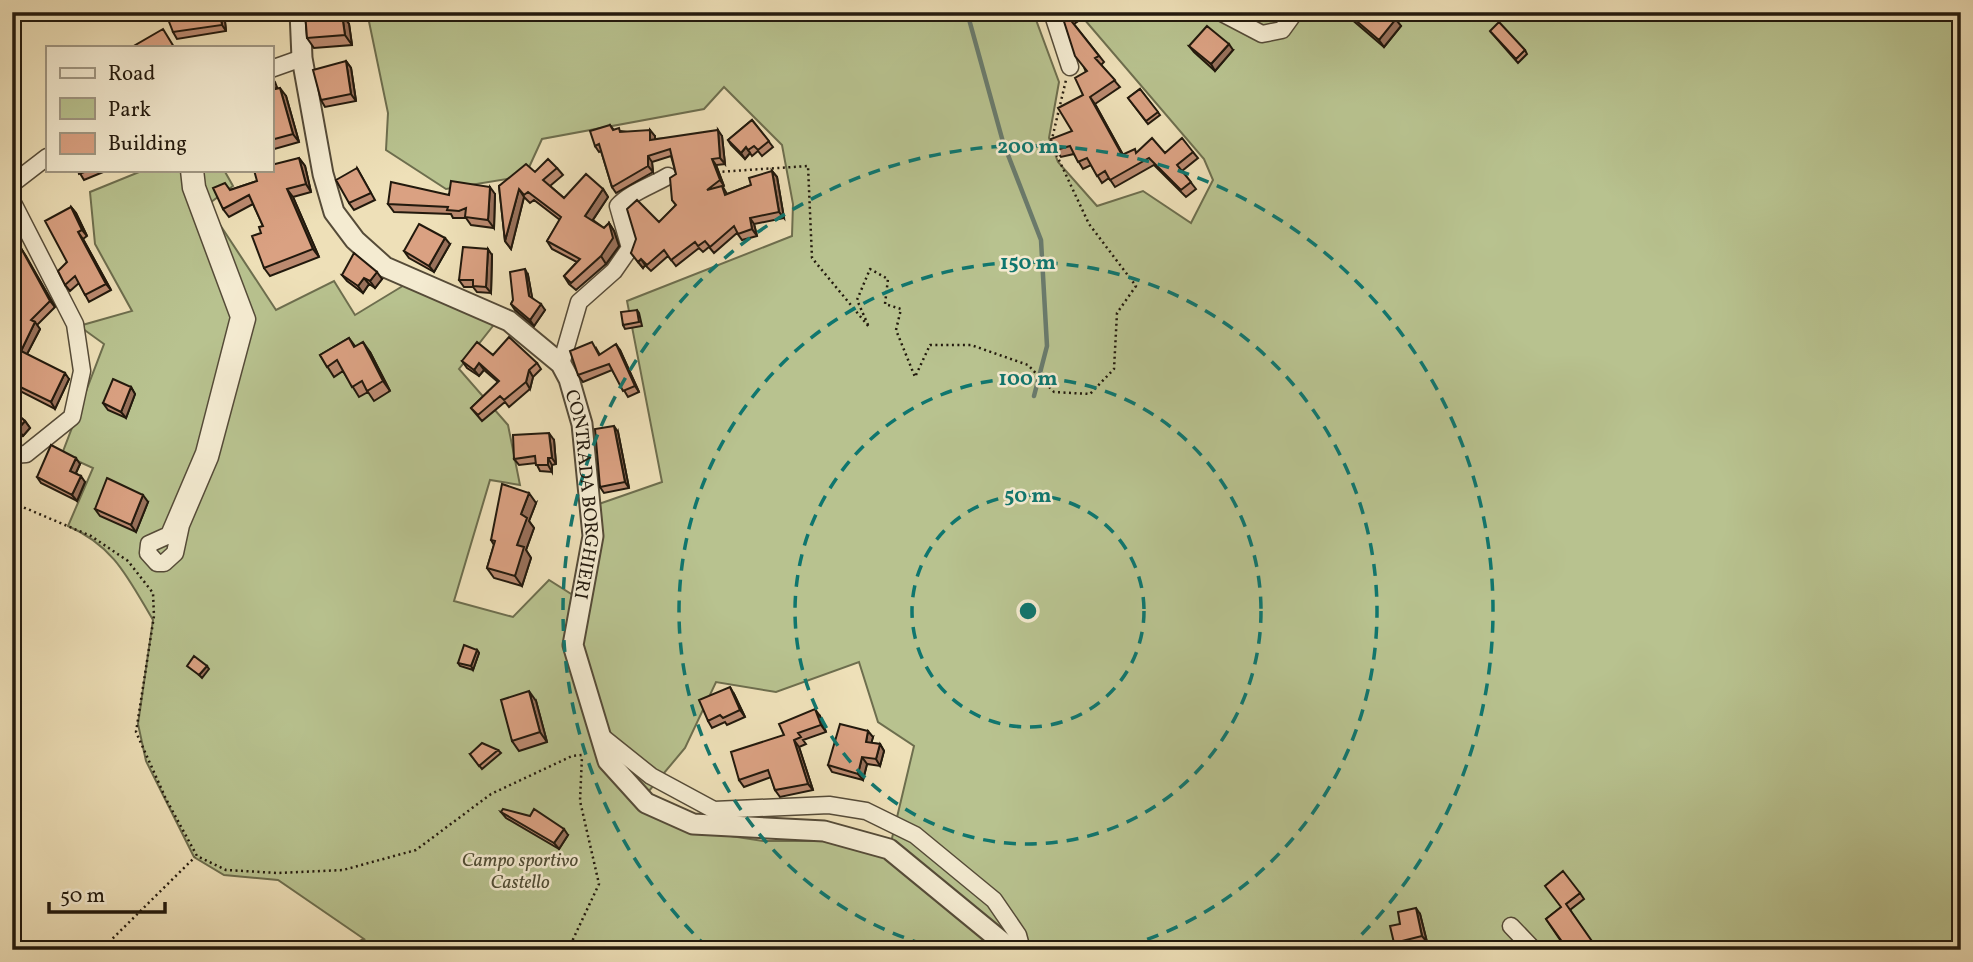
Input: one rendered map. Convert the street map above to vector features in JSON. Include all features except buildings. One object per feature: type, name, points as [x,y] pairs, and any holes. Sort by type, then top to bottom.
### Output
[{"type":"street","name":"CONTRADA BORGHIERI","points":[[300,12],[302,58],[334,212],[355,240],[385,267],[509,320],[561,364],[569,379],[582,424],[593,536],[573,645],[608,761],[646,803],[693,824],[824,831],[889,849],[1012,950]]},
{"type":"street","points":[[1052,12],[1070,67]]},
{"type":"street","points":[[1220,12],[1262,34],[1282,30],[1295,12]]},
{"type":"street","points":[[273,68],[302,58]]},
{"type":"street","points":[[12,184],[46,158]]},
{"type":"street","points":[[189,172],[191,188],[239,317],[204,453],[169,535],[156,538],[149,544],[148,553],[157,563],[164,563],[175,553],[181,525],[210,457],[247,319],[197,187],[195,172]]},
{"type":"street","points":[[561,364],[579,302],[614,271],[631,248],[618,206],[625,199],[639,194],[668,176]]},
{"type":"street","points":[[12,201],[75,324],[82,371],[72,417],[26,454],[12,455]]},
{"type":"street","points":[[601,736],[651,776],[713,810],[829,805],[866,811],[915,835],[994,900],[1018,934],[1022,950]]},
{"type":"street","points":[[1511,926],[1534,950]]},
{"type":"path","points":[[705,173],[808,166],[812,258],[869,327],[858,300],[870,270],[888,279],[885,304],[901,309],[896,330],[915,377],[930,345],[971,345],[1028,365],[1054,392],[1090,394],[1114,369],[1117,313],[1136,286],[1089,224],[1051,144],[1070,67]]},
{"type":"path","points":[[12,497],[18,505],[91,536],[128,561],[153,593],[154,616],[136,732],[166,799],[197,856],[226,870],[278,873],[342,870],[416,850],[491,794],[572,756],[582,755],[580,801],[599,884],[568,950]]},
{"type":"path","points":[[102,950],[194,857]]},
{"type":"green space","name":"Campo sportivo Castello","points":[[367,12],[1042,12],[1035,17],[1059,82],[1049,138],[1058,162],[1097,206],[1143,191],[1191,223],[1213,180],[1204,159],[1078,12],[1961,12],[1961,950],[340,950],[364,939],[278,880],[224,875],[194,857],[146,761],[138,724],[153,620],[109,553],[84,534],[68,526],[93,468],[62,454],[104,344],[79,326],[132,311],[95,244],[90,192],[139,172],[225,172],[233,186],[207,205],[276,310],[334,281],[355,315],[406,284],[500,317],[459,369],[508,425],[520,485],[490,480],[454,601],[513,617],[549,580],[584,602],[593,506],[662,482],[627,301],[792,236],[793,204],[782,145],[724,87],[704,109],[542,139],[525,176],[446,189],[386,150],[388,113]],"holes":[[[859,662],[878,722],[914,746],[888,855],[830,841],[763,841],[705,832],[643,798],[685,748],[716,682],[776,692]]]},
{"type":"waterway","points":[[967,12],[1003,142],[1041,240],[1047,346],[1034,396]]}]
